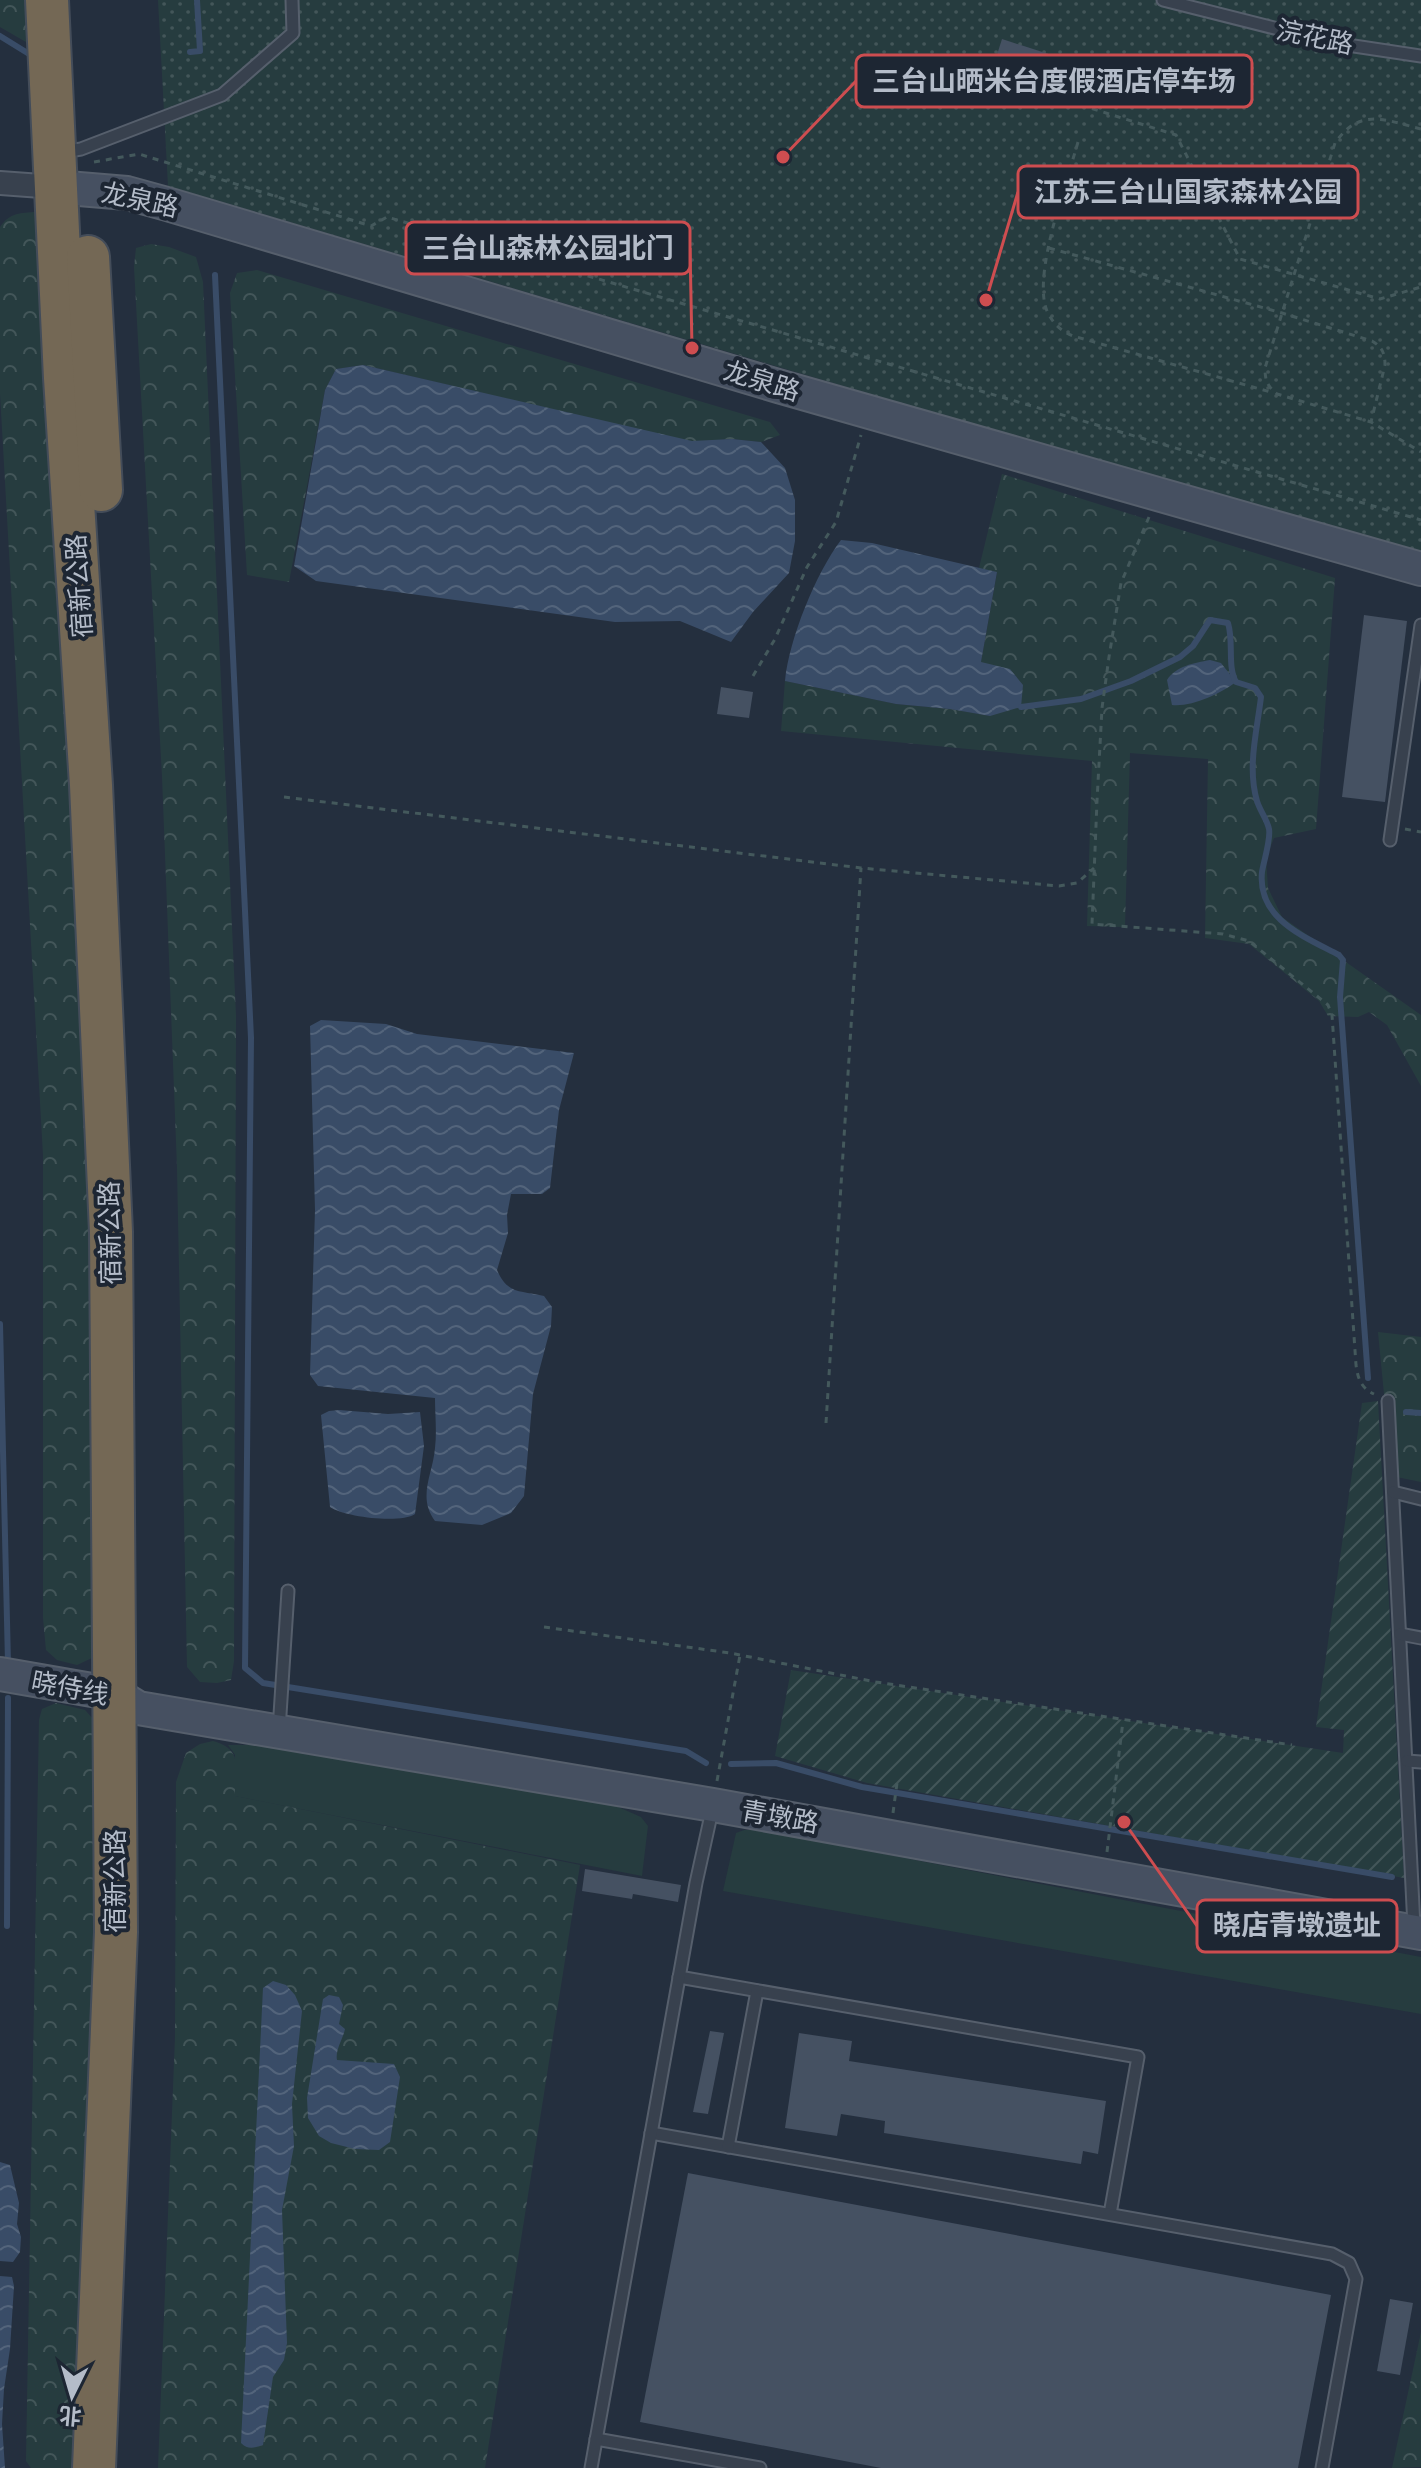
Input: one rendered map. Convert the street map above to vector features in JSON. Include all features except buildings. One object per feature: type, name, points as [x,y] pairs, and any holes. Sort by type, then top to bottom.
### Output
[{"type":"highway","name":"宿新公路","points":[[47,0],[71,168]]},
{"type":"highway","name":"宿新公路","points":[[74,0],[71,168],[91,785],[111,1232],[127,1701],[141,1938],[121,2468]]},
{"type":"highway","name":"宿新公路","points":[[94,2468],[127,1701]]},
{"type":"main road","name":"龙泉路","points":[[71,168],[127,193],[868,412],[1421,569]]},
{"type":"main road","name":"晓侍线","points":[[0,1674],[127,1701]]},
{"type":"main road","name":"青墩路","points":[[127,1701],[279,1732],[713,1805],[1418,1932]]},
{"type":"street","points":[[0,183],[71,168]]},
{"type":"lane","points":[[71,168],[222,95],[293,33],[292,0]]},
{"type":"lane","name":"浣花路","points":[[1163,0],[1334,43],[1421,56]]},
{"type":"lane","points":[[1390,840],[1421,625]]},
{"type":"lane","points":[[1388,1401],[1418,1932]]},
{"type":"lane","points":[[1393,1492],[1421,1499]]},
{"type":"lane","points":[[279,1732],[288,1591]]},
{"type":"lane","points":[[1400,1634],[1421,1638]]},
{"type":"lane","points":[[1407,1761],[1421,1762]]},
{"type":"lane","points":[[591,2468],[713,1805]]},
{"type":"lane","points":[[679,1977],[1138,2057],[1110,2214]]},
{"type":"lane","points":[[728,2147],[757,1991]]},
{"type":"lane","points":[[651,2133],[1332,2254],[1349,2263],[1356,2279],[1322,2468]]},
{"type":"lane","points":[[596,2439],[760,2468]]},
{"type":"path","points":[[966,69],[1176,135],[1240,259],[1380,299],[1421,287]]},
{"type":"path","points":[[1277,394],[1265,379],[1265,368],[1335,143],[1344,129],[1370,117],[1421,129]]},
{"type":"path","points":[[1078,142],[1049,248],[1043,288],[1047,311],[1059,330],[1371,422],[1421,452]]},
{"type":"path","points":[[71,168],[139,154],[371,226],[387,217],[1421,520]]},
{"type":"path","points":[[1049,248],[1372,341],[1381,346],[1385,365],[1371,422]]},
{"type":"path","points":[[753,676],[775,639],[807,567],[836,522],[868,412]]},
{"type":"path","points":[[1159,495],[1121,583],[1102,708],[1092,924],[1223,934],[1249,941],[1328,1005],[1332,1015],[1358,1379],[1365,1390],[1388,1401]]},
{"type":"path","points":[[284,797],[861,868],[1059,886],[1077,883],[1094,868]]},
{"type":"path","points":[[826,1423],[861,868]]},
{"type":"path","points":[[544,1627],[740,1655],[876,1682],[1292,1745]]},
{"type":"path","points":[[713,1805],[740,1655]]},
{"type":"path","points":[[1108,1839],[1123,1719]]},
{"type":"path","points":[[895,1797],[897,1784]]},
{"type":"green space","points":[[0,0],[39,0],[33,42],[26,42],[0,27]]},
{"type":"green space","points":[[158,0],[1421,0],[1421,557],[168,186]]},
{"type":"green space","points":[[34,212],[46,221],[78,999],[92,1250],[94,1657],[77,1665],[57,1660],[46,1650],[43,1618],[43,1155],[0,393],[0,227],[14,215]]},
{"type":"green space","points":[[151,244],[196,257],[203,282],[236,1016],[234,1661],[231,1680],[217,1683],[200,1682],[187,1667],[177,1167],[162,776],[134,267],[136,248]]},
{"type":"green space","points":[[257,270],[770,422],[780,435],[761,442],[732,439],[692,442],[363,365],[336,369],[325,390],[289,582],[247,575],[230,293],[237,273]]},
{"type":"green space","points":[[1002,474],[1335,578],[1316,829],[1274,838],[1266,858],[1268,888],[1282,917],[1421,1015],[1421,1086],[1387,1025],[1369,1012],[1358,1017],[1328,1016],[1319,1001],[1249,944],[1205,938],[1208,759],[1130,753],[1125,927],[1087,926],[1092,761],[781,731],[785,681],[896,704],[990,716],[981,662],[997,573],[979,568]]},
{"type":"green space","points":[[1378,1332],[1421,1337],[1421,1482],[1392,1476]]},
{"type":"green space","points":[[1378,1401],[1404,1878],[867,1783],[775,1756],[791,1670],[1343,1753],[1344,1730],[1316,1727],[1362,1403]]},
{"type":"green space","points":[[56,1703],[85,1710],[94,1720],[102,1774],[75,2468],[31,2468],[26,2461],[39,1720],[42,1709]]},
{"type":"green space","points":[[213,1741],[234,1755],[235,1796],[580,1865],[485,2468],[158,2468],[175,2037],[176,1782],[186,1753],[200,1744]]},
{"type":"green space","points":[[228,1745],[264,1745],[616,1806],[641,1817],[648,1826],[642,1876],[234,1796],[235,1755]]},
{"type":"green space","points":[[759,1830],[1421,1957],[1421,2014],[723,1891],[736,1833]]},
{"type":"green space","points":[[1421,2332],[1421,2467],[1392,2468]]},
{"type":"water","points":[[363,365],[692,441],[732,439],[761,442],[785,468],[795,500],[795,541],[789,573],[753,612],[731,642],[680,621],[615,622],[316,581],[294,566],[325,390],[336,369]]},
{"type":"water","points":[[841,540],[872,543],[997,572],[981,662],[1010,669],[1023,685],[1021,707],[990,716],[896,704],[785,681],[805,607],[822,570]]},
{"type":"water","points":[[1210,660],[1221,663],[1236,682],[1206,699],[1172,705],[1167,680],[1171,675],[1186,666]]},
{"type":"water","points":[[321,1020],[386,1024],[417,1034],[574,1053],[559,1110],[550,1188],[542,1194],[511,1194],[508,1233],[497,1270],[510,1288],[544,1296],[552,1307],[551,1326],[533,1394],[524,1496],[511,1513],[482,1525],[435,1521],[430,1512],[427,1494],[436,1442],[435,1398],[318,1386],[310,1375],[315,1210],[310,1026]]},
{"type":"water","points":[[339,1410],[388,1414],[420,1412],[424,1446],[415,1514],[398,1519],[372,1518],[330,1507],[321,1415]]},
{"type":"water","points":[[273,1981],[286,1985],[295,1995],[302,2011],[292,2104],[294,2146],[282,2210],[287,2343],[284,2360],[273,2377],[263,2445],[251,2448],[241,2443],[263,1988]]},
{"type":"water","points":[[329,1995],[339,1997],[343,2005],[339,2024],[345,2029],[337,2060],[394,2064],[400,2077],[390,2142],[379,2150],[355,2149],[331,2143],[319,2136],[308,2118],[307,2098],[323,1999]]},
{"type":"water","points":[[0,2162],[10,2165],[19,2203],[17,2224],[21,2237],[20,2252],[13,2262],[0,2261]]},
{"type":"water","points":[[0,2276],[12,2277],[14,2286],[2,2424],[5,2468],[0,2468]]},
{"type":"waterway","points":[[190,52],[200,51],[197,0]]},
{"type":"waterway","points":[[0,36],[34,57]]},
{"type":"waterway","points":[[215,275],[251,1038],[245,1668],[263,1683],[686,1751],[706,1763]]},
{"type":"waterway","points":[[1021,707],[1081,699],[1131,681],[1180,657],[1193,646],[1210,620],[1228,623],[1233,676],[1236,682],[1255,688],[1261,697],[1253,775],[1257,801],[1269,829],[1262,888],[1267,902],[1286,924],[1343,960],[1340,997],[1368,1378]]},
{"type":"waterway","points":[[0,1324],[8,1663]]},
{"type":"waterway","points":[[1406,1412],[1421,1413]]},
{"type":"waterway","points":[[7,1926],[8,1698]]},
{"type":"waterway","points":[[731,1764],[776,1763],[862,1787],[1392,1877]]},
{"type":"place","name":"三台山晒米台度假酒店停车场","points":[[783,157]]},
{"type":"place","name":"江苏三台山国家森林公园","points":[[986,300]]},
{"type":"place","name":"三台山森林公园北门","points":[[692,348]]},
{"type":"place","name":"晓店青墩遗址","points":[[1124,1822]]}]
